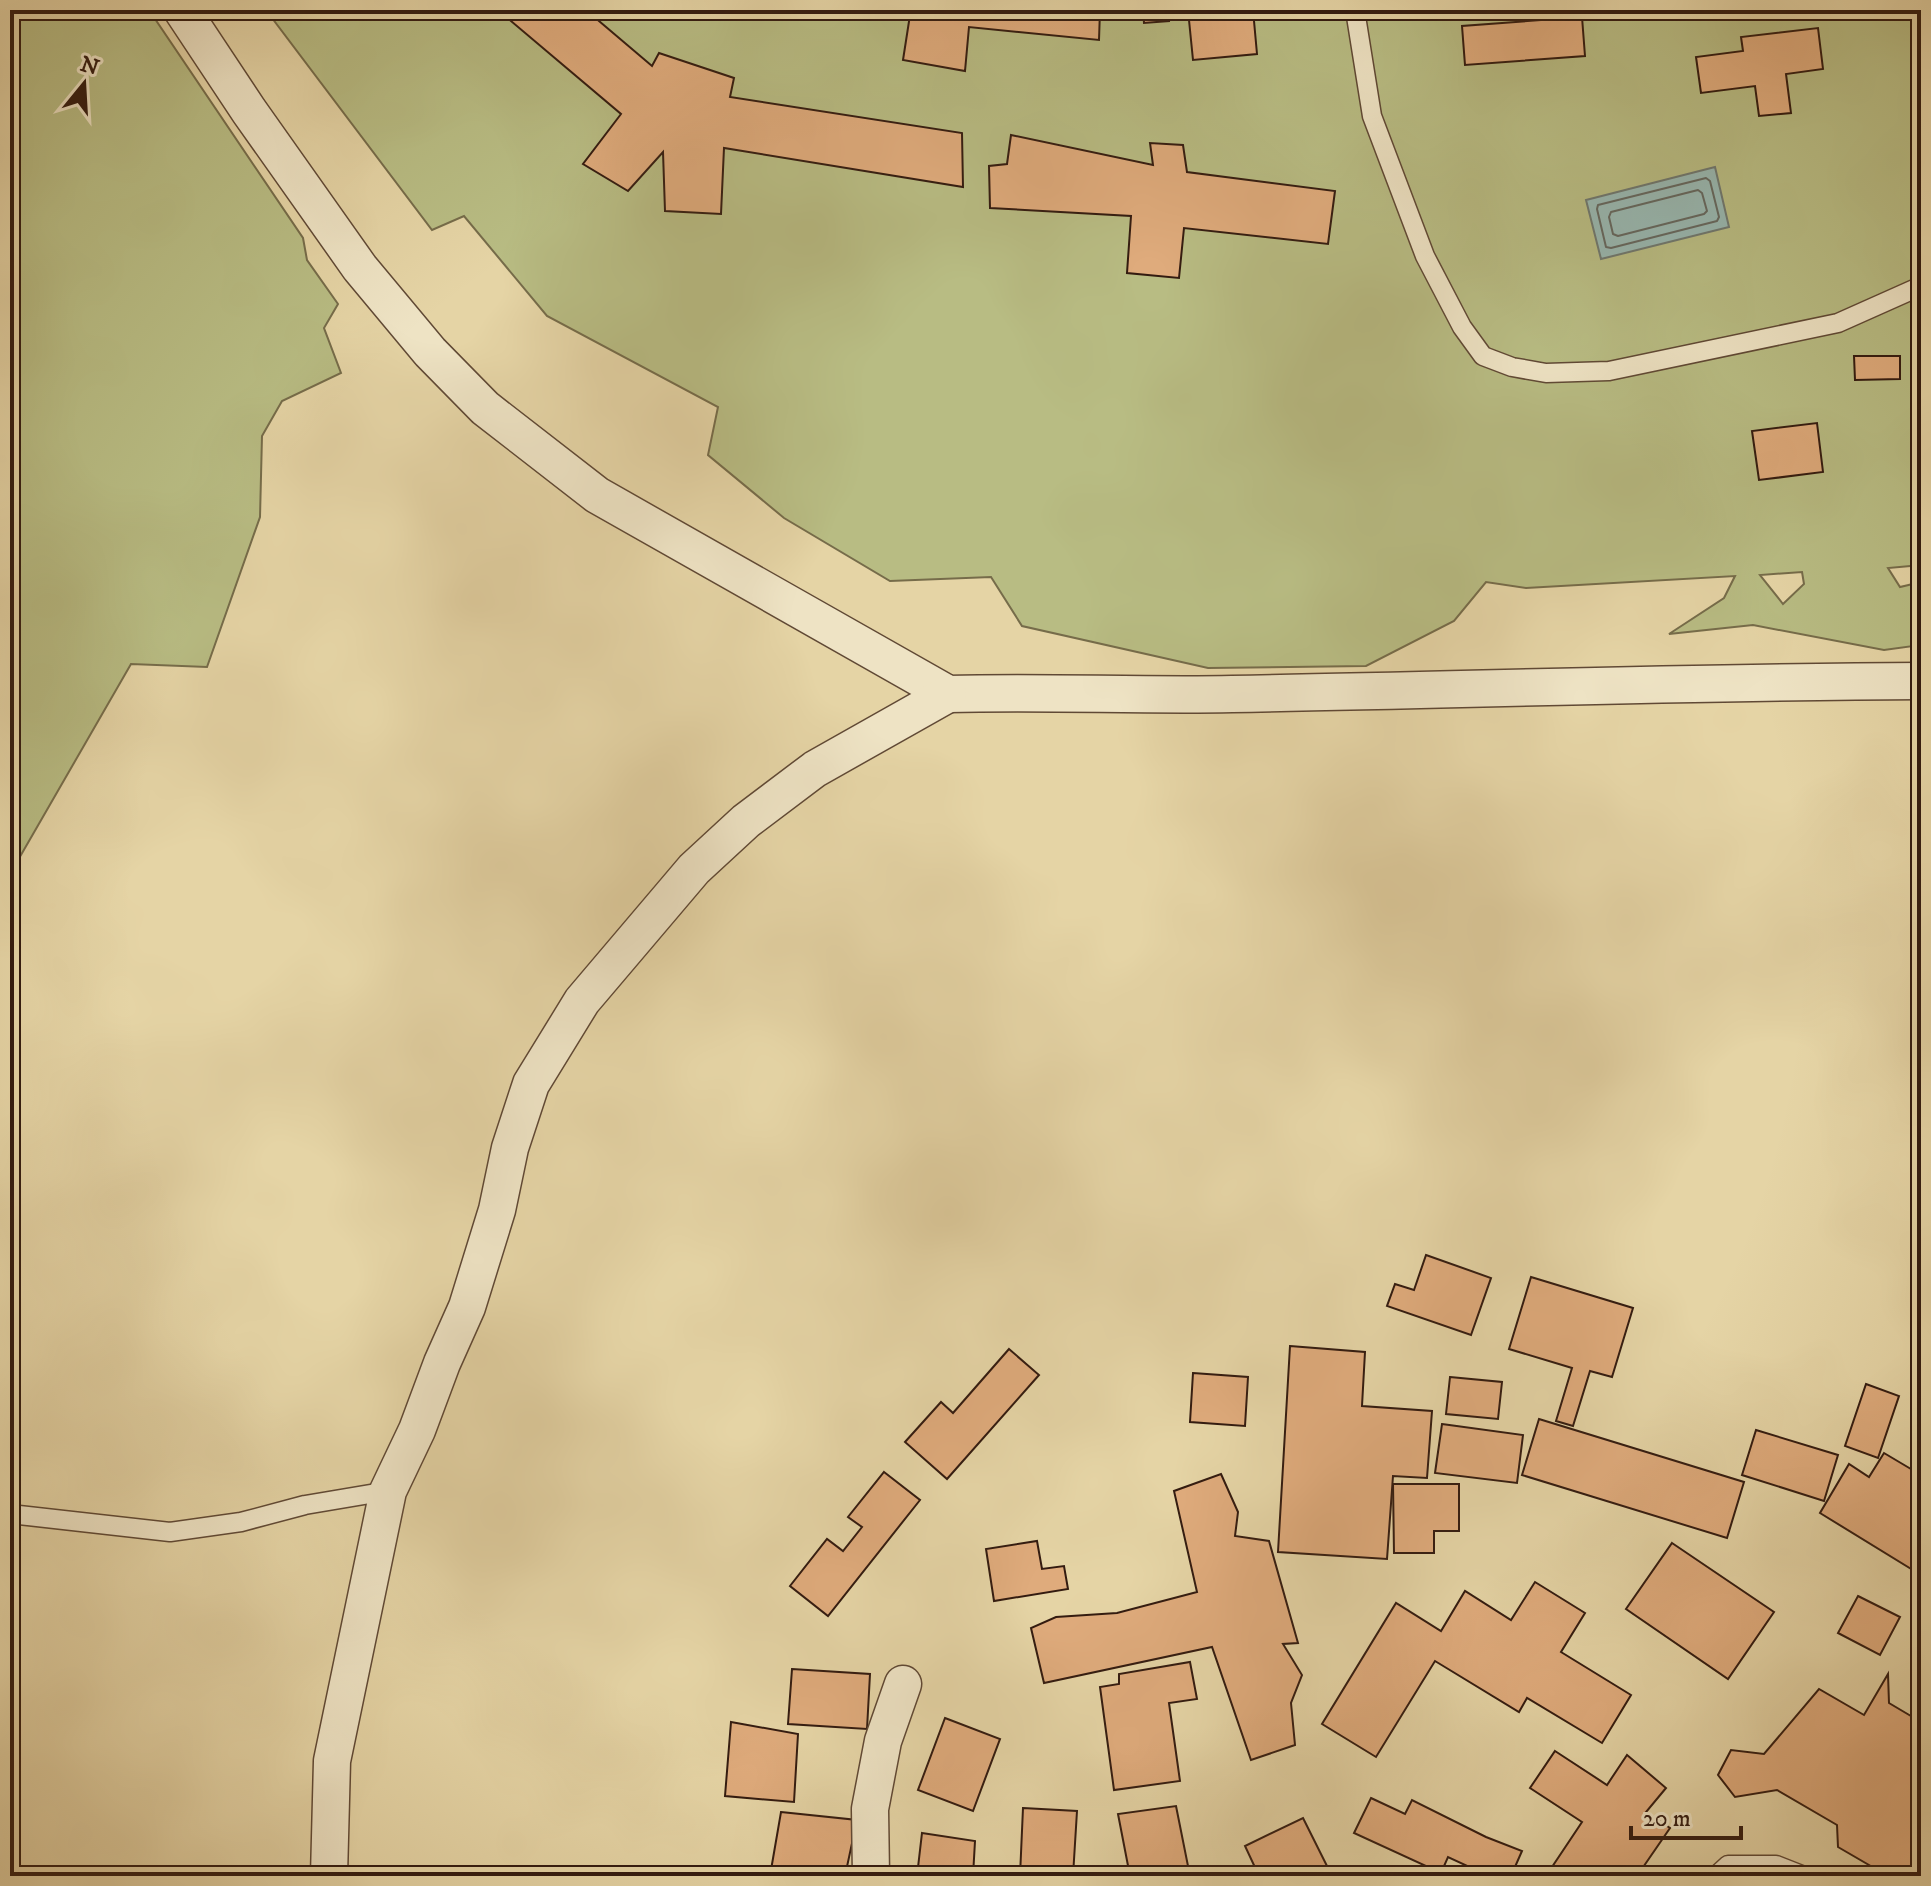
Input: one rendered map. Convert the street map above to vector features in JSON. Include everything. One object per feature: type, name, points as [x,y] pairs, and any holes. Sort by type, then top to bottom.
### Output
[{"type":"street","points":[[182,10],[360,268],[430,352],[485,408],[597,495],[948,694]]},
{"type":"street","points":[[329,1876],[332,1761],[388,1491],[417,1430],[467,1307],[497,1210],[510,1148],[531,1084],[582,1001],[694,869],[746,821],[815,769],[948,694],[1183,695],[1747,681],[1921,681]]},
{"type":"street","points":[[871,1876],[870,1809],[883,1741],[903,1684]]},
{"type":"lane","points":[[1355,10],[1377,130],[1425,256],[1462,327],[1483,356],[1512,367],[1546,373],[1609,371],[1838,323],[1921,286]]},
{"type":"lane","points":[[10,1514],[170,1532],[241,1522],[305,1505],[388,1491]]},
{"type":"lane","points":[[1716,1876],[1728,1865],[1776,1865],[1804,1876]]},
{"type":"green space","points":[[10,10],[149,10],[303,238],[307,260],[338,304],[324,328],[341,373],[282,401],[262,436],[260,517],[207,667],[131,664],[10,874]]},
{"type":"green space","points":[[266,10],[1921,10],[1921,565],[1888,568],[1900,587],[1921,582],[1921,645],[1884,650],[1753,625],[1669,634],[1724,598],[1735,576],[1526,588],[1486,582],[1454,621],[1366,666],[1208,668],[1022,626],[991,577],[890,581],[784,518],[708,455],[718,407],[547,316],[464,216],[432,230]],"holes":[[[1802,572],[1804,584],[1783,604],[1760,575]]]},
{"type":"water","points":[[1715,167],[1729,227],[1601,259],[1586,200]]},
{"type":"building","points":[[498,10],[586,10],[652,66],[659,53],[734,78],[730,97],[962,133],[963,187],[724,148],[721,214],[665,211],[663,152],[628,191],[583,164],[621,114]]},
{"type":"building","points":[[878,10],[1100,10],[1099,40],[969,27],[965,71],[903,60],[910,15]]},
{"type":"building","points":[[1143,10],[1168,10],[1169,21],[1144,23]]},
{"type":"building","points":[[1188,10],[1253,10],[1257,54],[1193,60]]},
{"type":"building","points":[[1582,17],[1585,56],[1465,65],[1462,26]]},
{"type":"building","points":[[1818,28],[1823,69],[1786,74],[1791,113],[1759,116],[1755,86],[1701,93],[1696,57],[1743,51],[1741,37]]},
{"type":"building","points":[[1011,135],[1153,165],[1150,143],[1183,145],[1187,172],[1335,191],[1328,244],[1184,228],[1179,278],[1127,273],[1131,216],[990,208],[989,166],[1007,164]]},
{"type":"building","points":[[1854,356],[1900,356],[1900,379],[1855,380]]},
{"type":"building","points":[[1817,423],[1823,472],[1759,480],[1752,431]]},
{"type":"building","points":[[1426,1255],[1491,1278],[1471,1335],[1387,1306],[1395,1284],[1414,1290]]},
{"type":"building","points":[[1531,1277],[1633,1308],[1612,1377],[1590,1371],[1573,1426],[1556,1421],[1572,1368],[1509,1349]]},
{"type":"building","points":[[1290,1346],[1365,1352],[1362,1406],[1432,1411],[1427,1478],[1393,1476],[1387,1559],[1278,1552]]},
{"type":"building","points":[[1009,1349],[1039,1375],[947,1479],[905,1442],[941,1402],[953,1413]]},
{"type":"building","points":[[1193,1373],[1248,1377],[1245,1426],[1190,1422]]},
{"type":"building","points":[[1450,1377],[1502,1382],[1498,1419],[1446,1414]]},
{"type":"building","points":[[1866,1384],[1899,1396],[1878,1458],[1845,1446]]},
{"type":"building","points":[[1539,1419],[1744,1482],[1727,1538],[1522,1475]]},
{"type":"building","points":[[1442,1424],[1523,1435],[1517,1483],[1435,1473]]},
{"type":"building","points":[[1756,1430],[1838,1455],[1824,1501],[1742,1475]]},
{"type":"building","points":[[1884,1453],[1921,1475],[1921,1575],[1820,1513],[1849,1464],[1869,1477]]},
{"type":"building","points":[[884,1472],[920,1500],[828,1616],[790,1586],[827,1539],[843,1551],[862,1527],[848,1517]]},
{"type":"building","points":[[1221,1474],[1238,1512],[1235,1536],[1269,1541],[1298,1643],[1283,1644],[1302,1675],[1291,1703],[1295,1745],[1251,1760],[1212,1647],[1044,1683],[1031,1628],[1056,1617],[1117,1613],[1197,1592],[1174,1491]]},
{"type":"building","points":[[1393,1484],[1459,1484],[1459,1531],[1434,1531],[1434,1553],[1394,1553]]},
{"type":"building","points":[[1037,1541],[1042,1569],[1064,1566],[1068,1589],[994,1601],[986,1549]]},
{"type":"building","points":[[1672,1543],[1774,1612],[1728,1679],[1626,1609]]},
{"type":"building","points":[[1535,1582],[1585,1613],[1561,1652],[1631,1695],[1602,1743],[1527,1698],[1519,1712],[1435,1661],[1376,1757],[1322,1724],[1396,1603],[1441,1631],[1465,1591],[1511,1620]]},
{"type":"building","points":[[1858,1596],[1900,1617],[1880,1655],[1838,1633]]},
{"type":"building","points":[[1190,1662],[1197,1699],[1169,1703],[1180,1781],[1114,1790],[1100,1687],[1119,1684],[1119,1674]]},
{"type":"building","points":[[792,1669],[870,1674],[867,1729],[788,1724]]},
{"type":"building","points":[[1888,1674],[1889,1703],[1921,1722],[1921,1876],[1888,1876],[1838,1847],[1837,1825],[1777,1790],[1735,1797],[1718,1775],[1731,1750],[1764,1754],[1819,1689],[1864,1715]]},
{"type":"building","points":[[945,1718],[1000,1739],[973,1811],[918,1790]]},
{"type":"building","points":[[731,1722],[798,1734],[794,1802],[725,1796]]},
{"type":"building","points":[[1555,1751],[1607,1785],[1627,1755],[1666,1788],[1646,1812],[1670,1828],[1637,1876],[1546,1876],[1582,1822],[1530,1788]]},
{"type":"building","points":[[1371,1798],[1405,1814],[1412,1800],[1486,1837],[1522,1851],[1511,1876],[1486,1876],[1448,1857],[1441,1873],[1354,1833]]},
{"type":"building","points":[[1176,1806],[1190,1876],[1130,1876],[1118,1814]]},
{"type":"building","points":[[1023,1808],[1077,1811],[1073,1876],[1020,1876]]},
{"type":"building","points":[[781,1812],[857,1820],[845,1876],[771,1870]]},
{"type":"building","points":[[1303,1818],[1332,1876],[1259,1876],[1245,1846]]},
{"type":"building","points":[[922,1833],[975,1841],[973,1876],[917,1876]]}]
